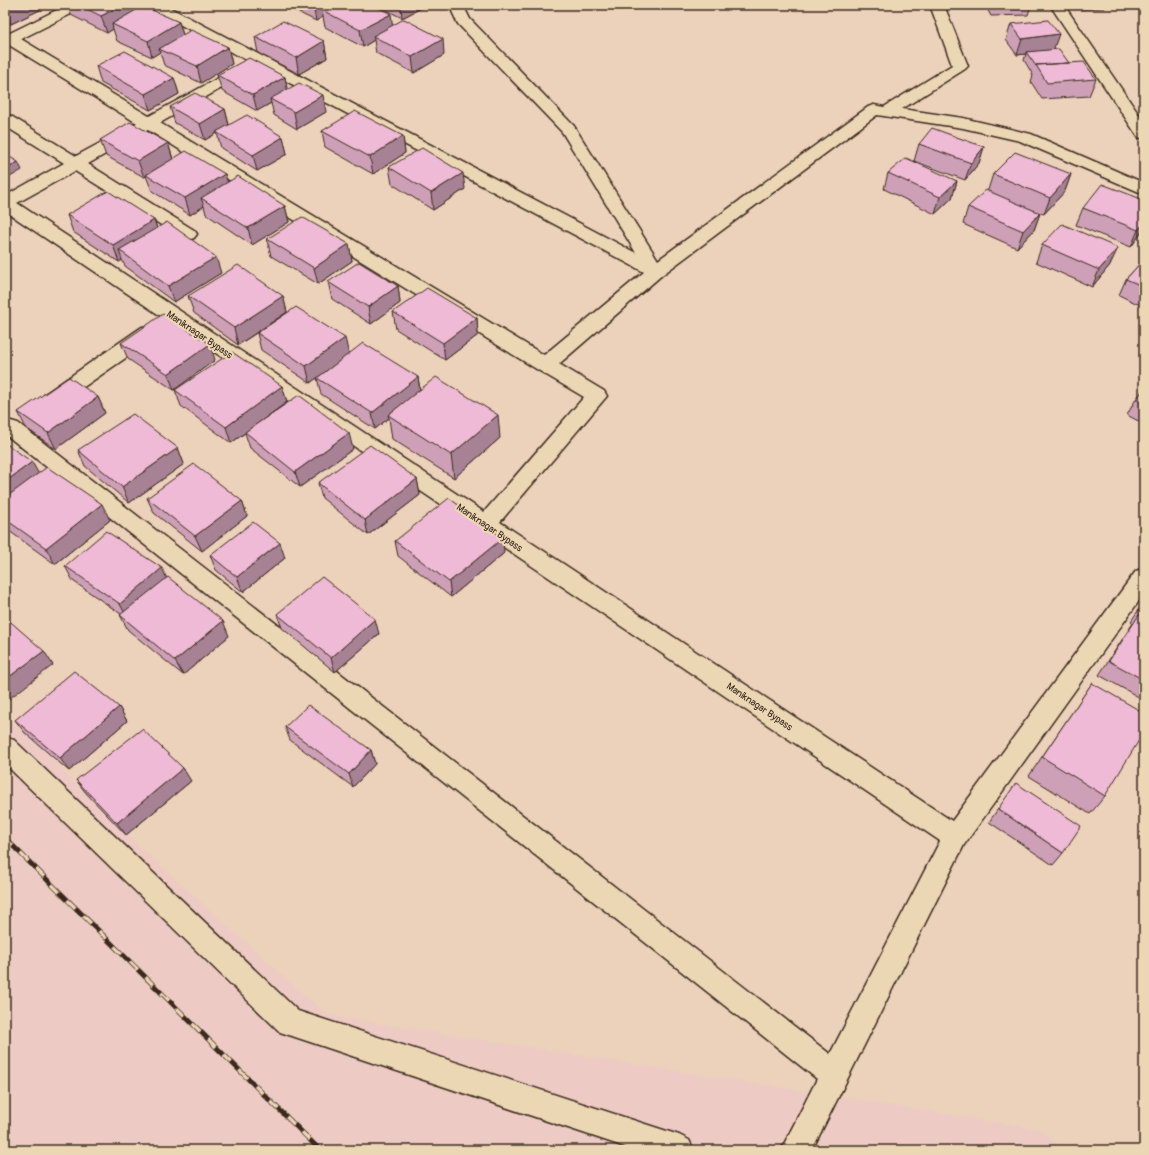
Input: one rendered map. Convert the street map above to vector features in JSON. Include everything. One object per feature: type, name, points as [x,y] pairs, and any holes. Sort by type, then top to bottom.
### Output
[{"type":"street","points":[[7,38],[78,5]]},
{"type":"street","points":[[154,5],[656,271]]},
{"type":"street","points":[[456,5],[463,21],[568,129],[656,271]]},
{"type":"street","points":[[887,112],[960,66],[937,5]]},
{"type":"street","points":[[1057,5],[1144,134]]},
{"type":"street","points":[[7,38],[597,396],[486,524]]},
{"type":"street","points":[[5,203],[260,61]]},
{"type":"street","points":[[545,365],[656,271],[874,110],[963,123],[1025,137],[1144,189]]},
{"type":"street","points":[[5,119],[188,234]]},
{"type":"street","name":"Maniknagar Bypass","points":[[5,203],[955,837]]},
{"type":"street","points":[[173,316],[19,422],[834,1075]]},
{"type":"street","points":[[796,1150],[955,837],[1144,577]]},
{"type":"street","points":[[5,748],[290,1022],[679,1150]]},
{"type":"shaded area","points":[[5,717],[25,733],[126,835],[326,1015],[1038,1129],[1066,1150],[5,1150]]},
{"type":"building","points":[[79,5],[123,5],[101,16]]},
{"type":"building","points":[[332,5],[373,5],[391,14],[360,30],[322,10]]},
{"type":"building","points":[[143,6],[179,22],[148,41],[112,24]]},
{"type":"building","points":[[404,19],[443,39],[412,57],[373,36]]},
{"type":"building","points":[[1048,20],[1059,34],[1022,39],[1011,24]]},
{"type":"building","points":[[283,21],[324,41],[296,58],[255,37]]},
{"type":"building","points":[[191,30],[228,47],[197,66],[159,49]]},
{"type":"building","points":[[1059,49],[1069,63],[1036,66],[1026,52]]},
{"type":"building","points":[[125,51],[174,78],[145,94],[96,66]]},
{"type":"building","points":[[249,58],[285,77],[253,95],[217,75]]},
{"type":"building","points":[[1084,62],[1096,79],[1047,83],[1036,65]]},
{"type":"building","points":[[299,83],[323,95],[294,112],[270,99]]},
{"type":"building","points":[[195,93],[225,109],[200,124],[170,107]]},
{"type":"building","points":[[355,111],[403,136],[370,157],[322,131]]},
{"type":"building","points":[[247,115],[283,137],[253,155],[216,132]]},
{"type":"building","points":[[130,122],[168,143],[138,161],[100,140]]},
{"type":"building","points":[[932,128],[984,147],[971,163],[919,144]]},
{"type":"building","points":[[422,148],[463,173],[431,193],[389,167]]},
{"type":"building","points":[[186,151],[225,174],[185,198],[146,175]]},
{"type":"building","points":[[1015,152],[1071,174],[1050,198],[993,174]]},
{"type":"building","points":[[5,154],[18,162],[5,170]]},
{"type":"building","points":[[906,158],[957,181],[940,197],[888,173]]},
{"type":"building","points":[[238,176],[285,206],[248,228],[201,198]]},
{"type":"building","points":[[1102,184],[1144,200],[1144,223],[1138,230],[1083,208]]},
{"type":"building","points":[[986,190],[1040,213],[1023,231],[968,207]]},
{"type":"building","points":[[108,191],[154,220],[113,245],[67,215]]},
{"type":"building","points":[[302,217],[349,244],[314,268],[267,239]]},
{"type":"building","points":[[167,222],[216,257],[168,286],[119,250]]},
{"type":"building","points":[[1062,224],[1118,248],[1099,270],[1042,245]]},
{"type":"building","points":[[1144,259],[1144,287],[1126,279]]},
{"type":"building","points":[[359,262],[398,286],[368,307],[328,282]]},
{"type":"building","points":[[238,265],[283,296],[234,328],[188,296]]},
{"type":"building","points":[[427,288],[477,318],[443,343],[393,312]]},
{"type":"building","points":[[296,307],[345,338],[306,366],[257,333]]},
{"type":"building","points":[[163,314],[210,344],[168,374],[121,343]]},
{"type":"building","points":[[363,343],[418,377],[372,413],[317,378]]},
{"type":"building","points":[[232,352],[282,386],[226,427],[175,390]]},
{"type":"building","points":[[69,377],[98,397],[48,433],[18,412]]},
{"type":"building","points":[[436,377],[498,415],[451,455],[388,415]]},
{"type":"building","points":[[1144,389],[1144,403],[1136,399]]},
{"type":"building","points":[[299,395],[349,433],[295,472],[245,432]]},
{"type":"building","points":[[133,414],[178,448],[122,487],[78,450]]},
{"type":"building","points":[[5,443],[32,462],[5,482]]},
{"type":"building","points":[[370,445],[417,479],[365,520],[318,483]]},
{"type":"building","points":[[194,464],[242,501],[195,536],[147,498]]},
{"type":"building","points":[[47,467],[102,504],[46,548],[5,519],[5,498]]},
{"type":"building","points":[[449,498],[503,538],[449,582],[395,541]]},
{"type":"building","points":[[253,522],[280,543],[237,577],[210,555]]},
{"type":"building","points":[[106,531],[162,568],[120,604],[65,566]]},
{"type":"building","points":[[168,577],[223,621],[175,661],[120,615]]},
{"type":"building","points":[[322,577],[375,619],[331,658],[277,614]]},
{"type":"building","points":[[1139,615],[1144,617],[1144,680],[1109,661]]},
{"type":"building","points":[[5,617],[44,651],[5,680]]},
{"type":"building","points":[[74,671],[119,707],[60,758],[15,720]]},
{"type":"building","points":[[1092,683],[1144,713],[1144,732],[1105,796],[1042,757]]},
{"type":"building","points":[[308,705],[371,750],[349,774],[285,727]]},
{"type":"building","points":[[142,729],[183,768],[117,823],[76,780]]},
{"type":"building","points":[[1016,783],[1081,826],[1063,853],[998,809]]},
{"type":"railway","points":[[5,838],[320,1150]]}]
